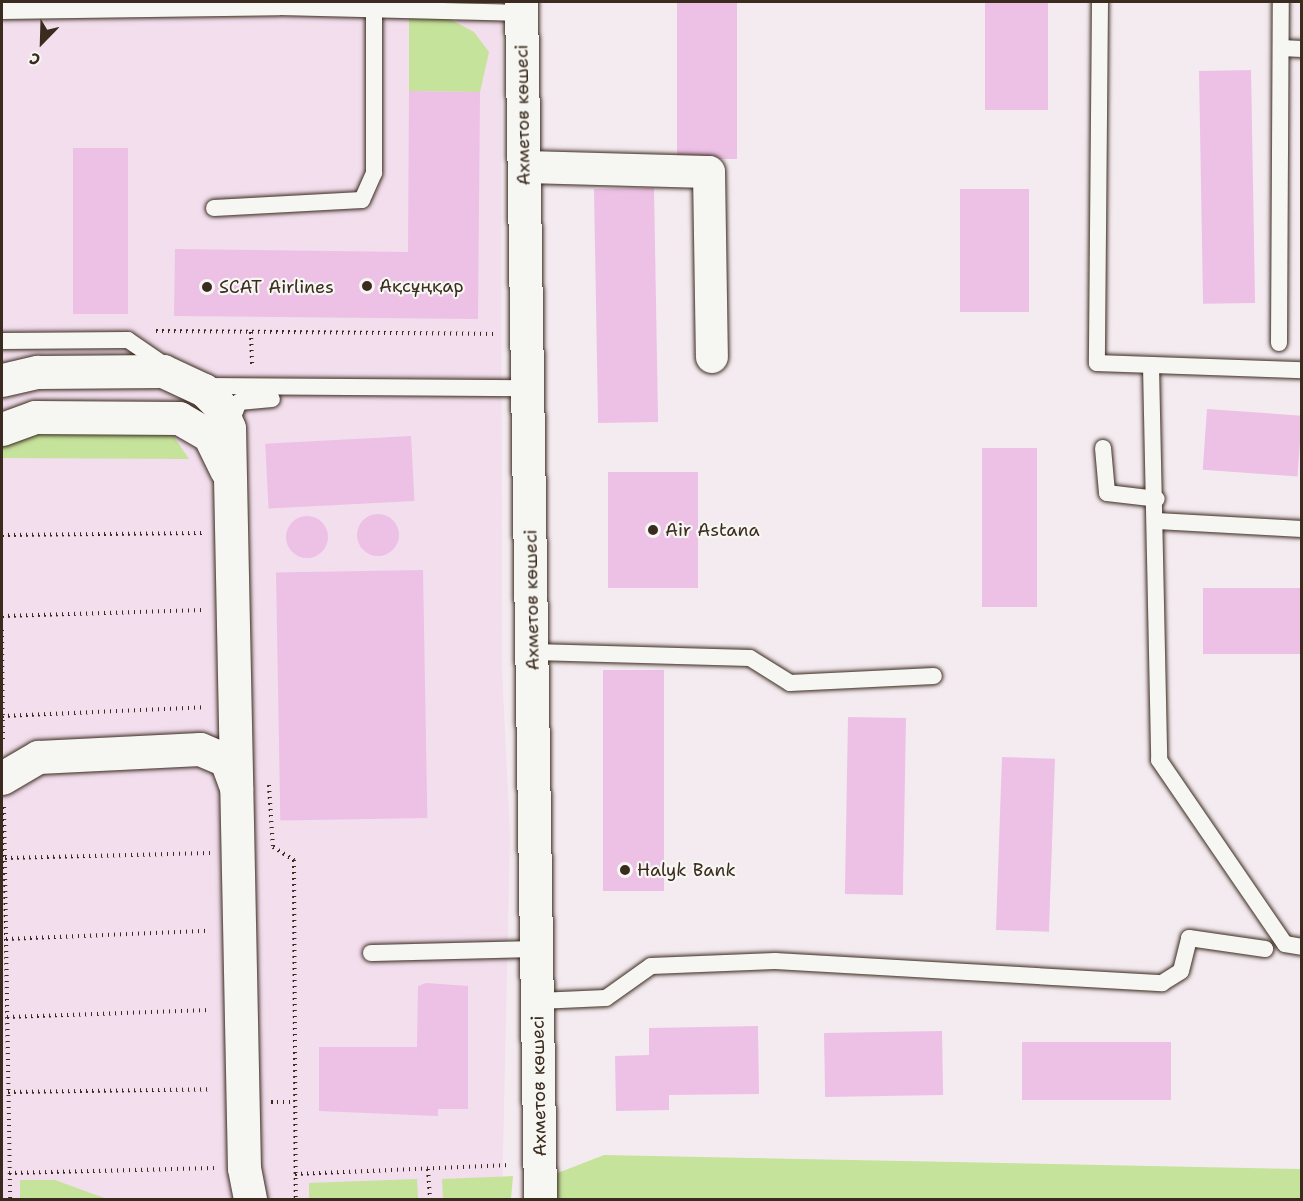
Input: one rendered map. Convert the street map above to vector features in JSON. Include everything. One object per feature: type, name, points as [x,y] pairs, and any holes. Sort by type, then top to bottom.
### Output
[{"type":"street","name":"Ахметов көшесі","points":[[521,7],[534,652],[540,1200]]},
{"type":"street","points":[[525,167],[709,172],[712,357]]},
{"type":"street","points":[[2,380],[85,370],[117,370],[186,379],[220,406],[231,438],[237,792],[239,1184]]},
{"type":"street","points":[[2,429],[19,419],[52,416],[163,416],[191,421],[218,445],[232,510]]},
{"type":"street","points":[[2,777],[25,761],[54,755],[200,749],[215,752],[230,764],[237,792]]},
{"type":"lane","points":[[1100,2],[1097,363],[1302,370]]},
{"type":"lane","points":[[1279,343],[1281,2]]},
{"type":"lane","points":[[2,11],[109,6],[279,4],[374,11],[521,7]]},
{"type":"lane","points":[[214,208],[362,200],[374,173],[374,11]]},
{"type":"lane","points":[[1281,48],[1302,49]]},
{"type":"lane","points":[[2,341],[128,340],[186,379],[215,388],[528,392]]},
{"type":"lane","points":[[117,370],[135,358],[128,340]]},
{"type":"lane","points":[[1151,366],[1157,499],[1159,760],[1285,944],[1302,947]]},
{"type":"lane","points":[[231,438],[233,408],[253,399],[528,392]]},
{"type":"lane","points":[[1103,448],[1107,493],[1157,499]]},
{"type":"lane","points":[[1157,521],[1302,529]]},
{"type":"lane","points":[[534,652],[750,658],[790,683],[934,676]]},
{"type":"lane","points":[[538,1001],[606,998],[651,966],[775,962],[1162,983],[1181,971],[1189,938],[1265,949]]},
{"type":"lane","points":[[371,953],[537,949]]},
{"type":"path","points":[[128,340],[148,331],[505,334]]},
{"type":"path","points":[[2,535],[206,532]]},
{"type":"path","points":[[2,615],[208,610]]},
{"type":"path","points":[[2,630],[2,777],[10,1200]]},
{"type":"path","points":[[2,716],[235,705]]},
{"type":"path","points":[[268,776],[273,847],[294,860],[296,1200]]},
{"type":"path","points":[[5,858],[213,853]]},
{"type":"path","points":[[6,939],[215,931]]},
{"type":"path","points":[[7,1017],[217,1009]]},
{"type":"path","points":[[8,1092],[219,1089]]},
{"type":"path","points":[[295,1174],[515,1165]]},
{"type":"path","points":[[428,1169],[430,1200]]},
{"type":"path","points":[[9,1173],[239,1184]]},
{"type":"shaded area","points":[[2,2],[501,2],[502,670],[510,835],[502,1199],[2,1200]]},
{"type":"green space","points":[[446,17],[474,32],[489,52],[480,92],[409,91],[409,18]]},
{"type":"green space","points":[[28,430],[172,434],[189,459],[2,458],[2,444]]},
{"type":"green space","points":[[604,1155],[1301,1169],[1302,1199],[555,1200],[555,1174]]},
{"type":"green space","points":[[513,1176],[511,1199],[443,1199],[442,1179]]},
{"type":"green space","points":[[417,1179],[418,1199],[309,1199],[309,1183]]},
{"type":"green space","points":[[20,1180],[55,1180],[107,1199],[20,1199]]},
{"type":"building","points":[[677,2],[737,2],[737,159],[677,159]]},
{"type":"building","points":[[985,2],[1048,2],[1048,110],[985,110]]},
{"type":"building","points":[[1251,70],[1255,303],[1203,304],[1199,71]]},
{"type":"building","points":[[409,91],[480,92],[478,319],[174,316],[175,249],[408,252]]},
{"type":"building","points":[[73,148],[128,148],[128,314],[73,314]]},
{"type":"building","points":[[654,188],[658,422],[598,423],[594,189]]},
{"type":"building","points":[[960,189],[1029,189],[1029,312],[960,312]]},
{"type":"building","points":[[1207,409],[1302,416],[1298,476],[1203,470]]},
{"type":"building","points":[[411,436],[414,501],[269,509],[265,444]]},
{"type":"building","points":[[982,448],[1037,448],[1037,607],[982,607]]},
{"type":"building","name":"Air Astana","points":[[608,472],[698,472],[698,588],[608,588]]},
{"type":"building","points":[[378,514],[386,515],[393,520],[398,527],[398,543],[393,550],[386,555],[378,556],[370,555],[363,550],[358,543],[357,535],[358,527],[363,520],[370,515]]},
{"type":"building","points":[[307,516],[315,517],[322,522],[327,529],[327,545],[322,552],[315,557],[307,558],[299,557],[292,552],[287,545],[286,537],[287,529],[292,522],[299,517]]},
{"type":"building","points":[[423,570],[427,818],[280,821],[276,573]]},
{"type":"building","points":[[1203,588],[1302,588],[1302,654],[1203,654]]},
{"type":"building","points":[[603,670],[664,670],[664,891],[603,891]]},
{"type":"building","points":[[848,717],[906,718],[903,895],[845,894]]},
{"type":"building","points":[[1002,757],[1055,759],[1049,932],[996,930]]},
{"type":"building","points":[[426,983],[468,986],[468,1109],[438,1109],[438,1116],[319,1111],[319,1047],[417,1047],[418,986]]},
{"type":"building","points":[[758,1026],[759,1094],[669,1095],[669,1110],[616,1111],[615,1056],[649,1055],[649,1028]]},
{"type":"building","points":[[942,1031],[943,1095],[825,1097],[824,1033]]},
{"type":"building","points":[[1022,1042],[1171,1042],[1171,1100],[1022,1100]]},
{"type":"place","name":"Ақсұңқар","points":[[367,286]]},
{"type":"place","name":"SCAT Airlines","points":[[207,287]]},
{"type":"place","name":"Air Astana","points":[[653,530]]},
{"type":"place","name":"Halyk Bank","points":[[625,870]]}]
